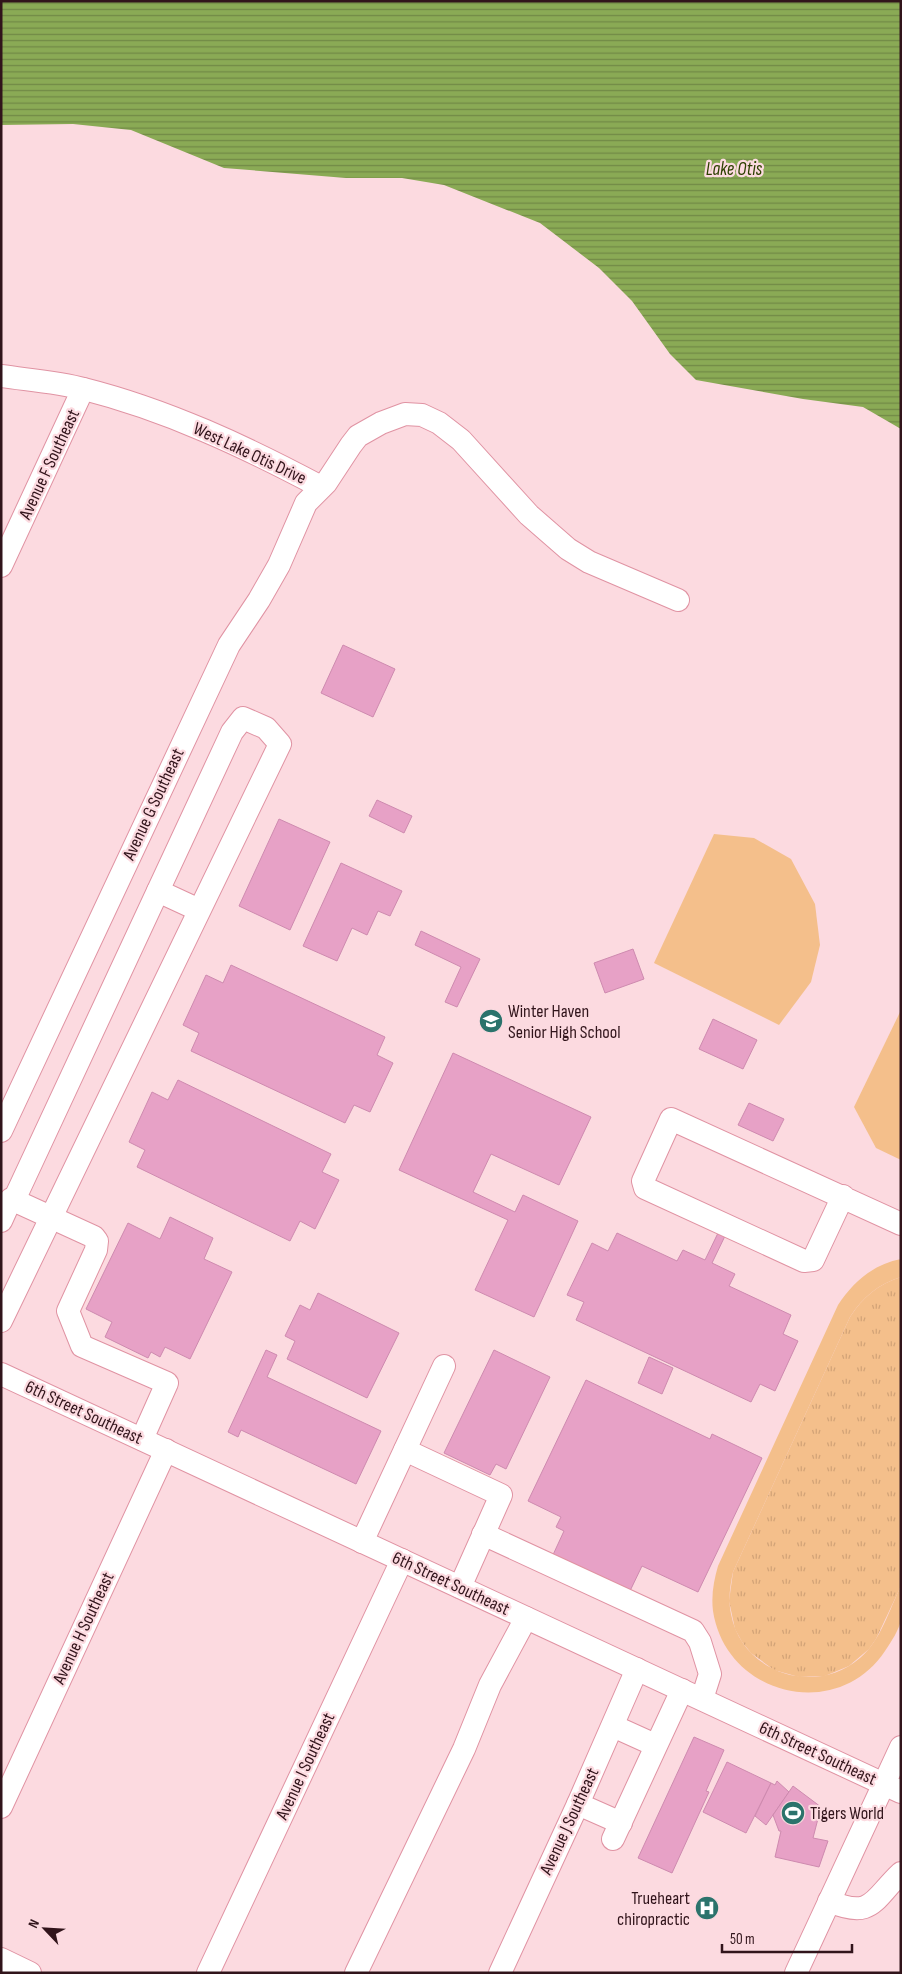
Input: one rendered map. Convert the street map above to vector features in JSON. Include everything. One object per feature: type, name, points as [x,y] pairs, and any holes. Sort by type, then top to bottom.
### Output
[{"type":"street","name":"West Lake Otis Drive","points":[[1,376],[83,389],[170,416],[268,459],[321,486],[358,436],[381,423],[405,414],[422,415],[439,423],[461,440],[529,515],[568,549],[590,562],[678,600]]},
{"type":"street","name":"Avenue F Southeast","points":[[1,566],[83,389]]},
{"type":"street","name":"Avenue G Southeast","points":[[1,1131],[205,692],[229,645],[259,600],[279,565],[306,503],[321,486]]},
{"type":"street","points":[[1,1221],[12,1199],[14,1200],[232,732],[243,718],[249,719],[266,728],[280,744],[1,1321]]},
{"type":"street","points":[[158,891],[199,910]]},
{"type":"street","points":[[843,1196],[813,1260],[804,1261],[645,1188],[642,1181],[671,1119],[843,1196],[901,1224]]},
{"type":"street","points":[[14,1200],[94,1237],[97,1242],[96,1250],[68,1311],[82,1346],[167,1383],[142,1439]]},
{"type":"street","points":[[362,1542],[444,1366]]},
{"type":"street","name":"6th Street Southeast","points":[[1,1374],[892,1788]]},
{"type":"street","name":"Avenue H Southeast","points":[[1,1807],[166,1450]]},
{"type":"street","points":[[405,1450],[501,1495],[460,1587]]},
{"type":"street","points":[[483,1534],[693,1632],[700,1642],[710,1674],[692,1694],[656,1746],[617,1831],[578,1804]]},
{"type":"street","name":"Avenue I Southeast","points":[[208,1973],[402,1560]]},
{"type":"street","points":[[356,1973],[464,1749],[490,1685],[526,1618]]},
{"type":"street","name":"Avenue J Southeast","points":[[500,1973],[578,1804],[637,1669]]},
{"type":"street","points":[[612,1726],[656,1746]]},
{"type":"street","points":[[796,1973],[830,1901],[892,1788],[901,1747]]},
{"type":"street","points":[[830,1901],[850,1908],[867,1907],[875,1902],[901,1873]]},
{"type":"street","points":[[1,1959],[30,1973]]},
{"type":"green space","points":[[714,834],[754,838],[791,859],[815,904],[820,945],[811,982],[779,1025],[654,963]]},
{"type":"green space","points":[[901,1010],[901,1160],[876,1148],[854,1107]]},
{"type":"green space","points":[[901,1259],[901,1277],[878,1287],[860,1303],[850,1317],[733,1572],[730,1588],[730,1609],[738,1634],[749,1651],[765,1664],[783,1673],[802,1677],[822,1676],[842,1670],[860,1658],[874,1643],[901,1586],[900,1624],[885,1651],[864,1673],[840,1687],[813,1692],[786,1690],[760,1680],[739,1663],[722,1640],[712,1605],[713,1588],[718,1566],[838,1305],[850,1289],[865,1275],[891,1261]]},
{"type":"green space","points":[[901,1277],[901,1586],[876,1639],[869,1649],[849,1666],[825,1676],[799,1677],[774,1670],[751,1653],[735,1629],[729,1601],[733,1572],[850,1317],[860,1303],[878,1287]]},
{"type":"water","name":"Lake Otis","points":[[1,1],[901,1],[901,429],[863,407],[803,399],[696,380],[670,354],[632,301],[599,268],[540,223],[444,185],[402,178],[346,178],[224,168],[131,130],[73,124],[1,125]]},
{"type":"building","points":[[343,645],[395,669],[373,717],[321,693]]},
{"type":"building","points":[[377,800],[412,816],[404,833],[369,816]]},
{"type":"building","points":[[279,819],[330,842],[290,930],[239,906]]},
{"type":"building","points":[[341,863],[402,891],[390,916],[378,911],[367,935],[352,928],[337,961],[303,946]]},
{"type":"building","points":[[421,931],[480,959],[457,1007],[445,1002],[461,967],[415,945]]},
{"type":"building","points":[[633,949],[644,979],[605,993],[594,963]]},
{"type":"building","points":[[231,965],[385,1037],[377,1055],[393,1063],[370,1112],[354,1105],[345,1123],[191,1051],[199,1033],[183,1025],[206,975],[223,983]]},
{"type":"building","points":[[713,1019],[757,1040],[743,1069],[699,1049]]},
{"type":"building","points":[[453,1053],[591,1117],[559,1185],[491,1154],[473,1192],[515,1212],[523,1195],[578,1221],[534,1317],[475,1290],[508,1220],[399,1170]]},
{"type":"building","points":[[178,1080],[331,1154],[322,1172],[339,1180],[315,1229],[300,1221],[290,1241],[137,1167],[145,1150],[129,1142],[152,1092],[168,1100]]},
{"type":"building","points":[[749,1103],[784,1119],[773,1141],[738,1125]]},
{"type":"building","points":[[170,1217],[213,1238],[204,1259],[232,1272],[190,1359],[165,1347],[160,1357],[151,1352],[148,1358],[105,1337],[112,1322],[86,1309],[128,1223],[160,1239]]},
{"type":"building","points":[[617,1233],[677,1261],[683,1250],[705,1260],[718,1233],[725,1236],[712,1263],[735,1274],[729,1286],[791,1315],[783,1334],[798,1341],[775,1391],[760,1384],[751,1402],[576,1320],[584,1302],[567,1295],[592,1243],[608,1251]]},
{"type":"building","points":[[318,1293],[399,1333],[367,1398],[287,1359],[295,1341],[285,1336],[300,1305],[310,1310]]},
{"type":"building","points":[[266,1350],[277,1355],[267,1377],[381,1431],[356,1484],[241,1430],[238,1437],[228,1432]]},
{"type":"building","points":[[494,1350],[550,1377],[506,1469],[496,1464],[490,1475],[444,1453]]},
{"type":"building","points":[[649,1357],[673,1368],[662,1394],[638,1383]]},
{"type":"building","points":[[586,1380],[710,1439],[712,1434],[762,1458],[698,1592],[642,1566],[629,1593],[552,1557],[564,1531],[556,1527],[561,1517],[528,1501]]},
{"type":"building","points":[[694,1737],[724,1750],[706,1791],[709,1792],[672,1873],[638,1858]]},
{"type":"building","points":[[727,1762],[771,1783],[746,1833],[703,1812]]},
{"type":"building","points":[[777,1781],[789,1792],[766,1825],[755,1816],[771,1783],[775,1785]]},
{"type":"building","points":[[793,1786],[821,1807],[813,1838],[828,1841],[819,1867],[775,1857],[781,1831],[779,1831],[773,1815]]},
{"type":"place","name":"Winter Haven Senior High School","points":[[491,1021]]},
{"type":"place","name":"Tigers World","points":[[793,1813]]},
{"type":"place","name":"Trueheart chiropractic","points":[[707,1908]]}]
